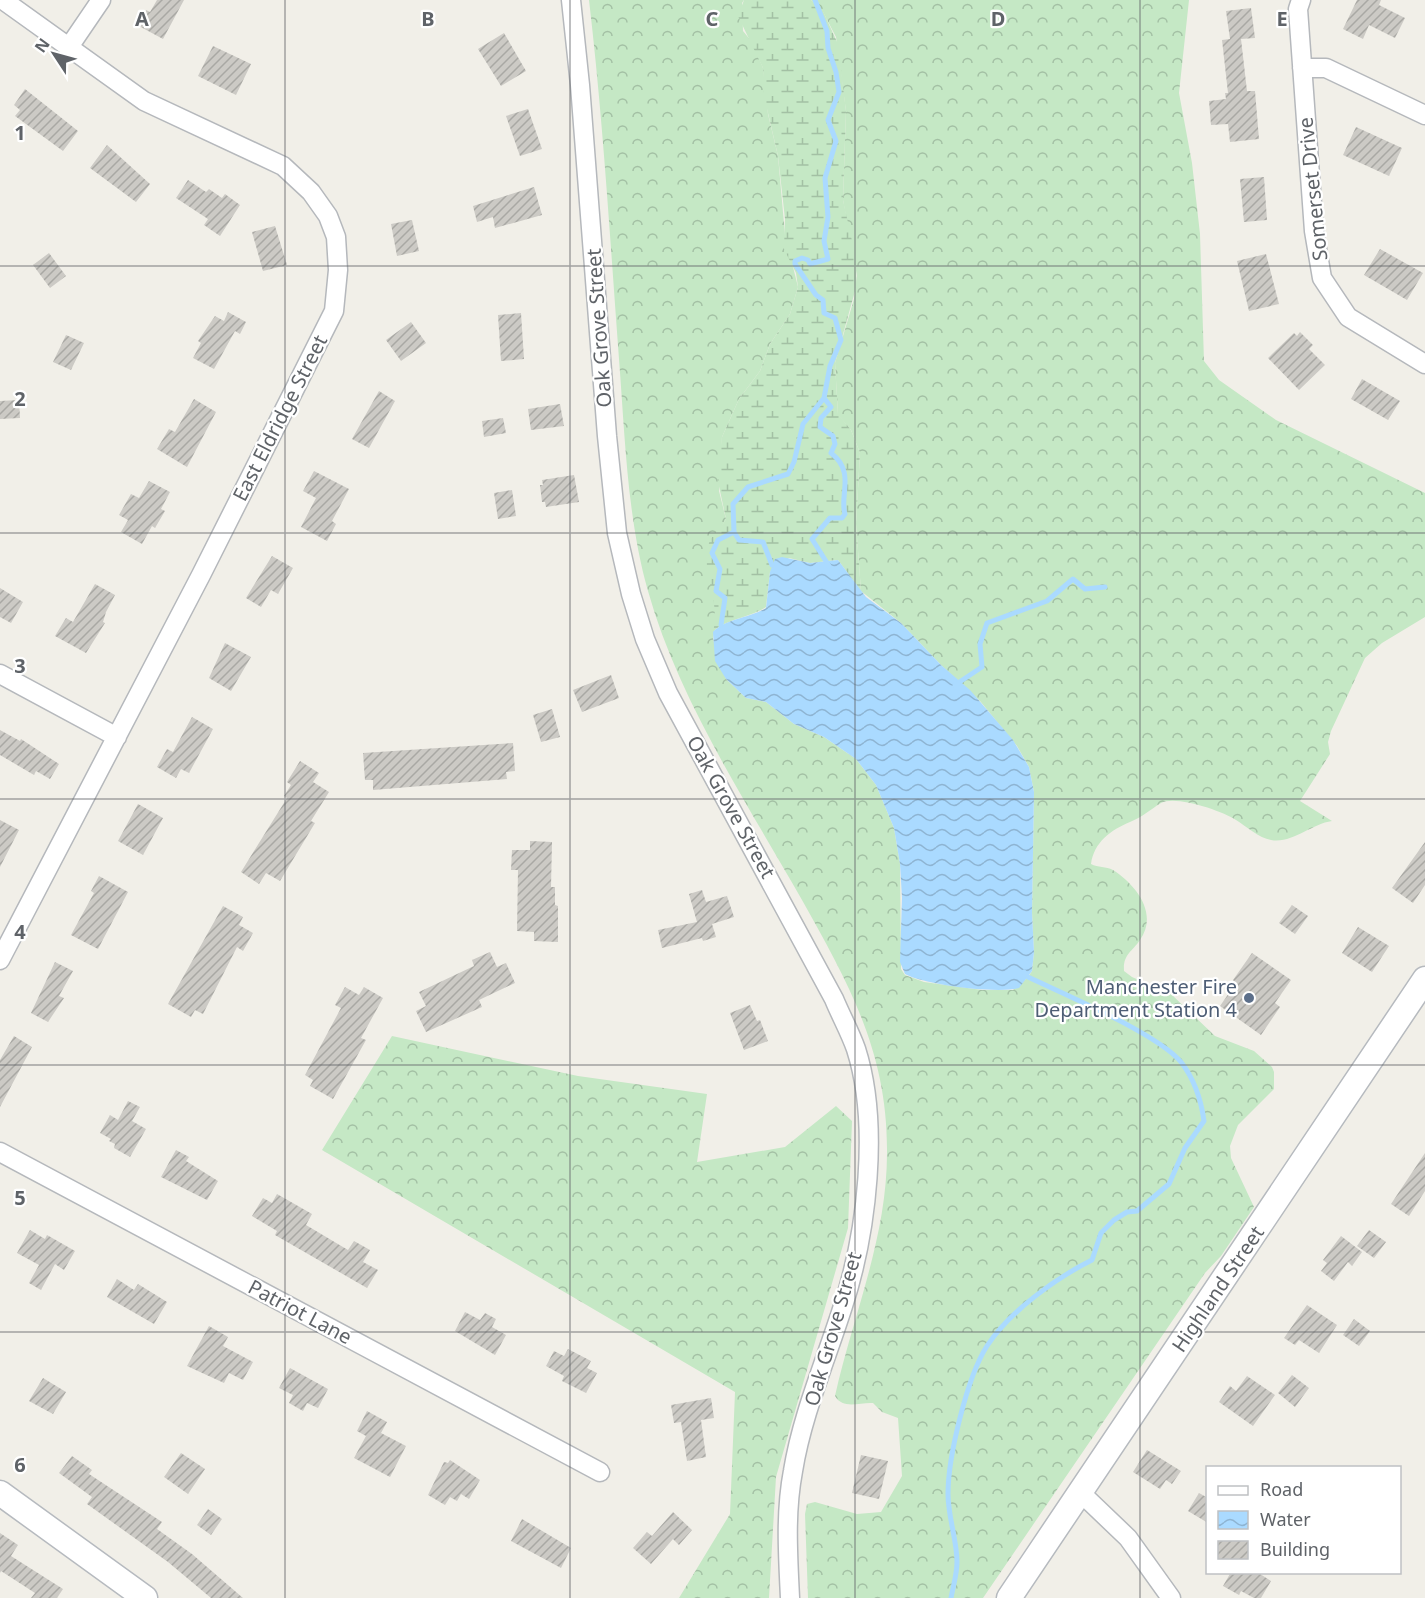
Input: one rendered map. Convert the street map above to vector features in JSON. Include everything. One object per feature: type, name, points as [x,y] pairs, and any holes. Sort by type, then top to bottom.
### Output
[{"type":"main road","name":"Highland Street","points":[[1009,1598],[1425,979]]},
{"type":"main road","points":[[0,1493],[145,1598]]},
{"type":"street","name":"East Eldridge Street","points":[[0,960],[117,737],[334,311],[337,259],[336,237],[328,216],[311,192],[283,166],[144,101],[3,0]]},
{"type":"street","points":[[69,47],[101,0]]},
{"type":"street","name":"Oak Grove Street","points":[[571,0],[580,85],[608,447],[617,533],[631,594],[645,639],[669,693],[834,999],[856,1051],[867,1108],[867,1172],[860,1231],[844,1302],[793,1470],[787,1522],[790,1598]]},
{"type":"street","name":"Somerset Drive","points":[[1301,0],[1298,9],[1314,231],[1322,278],[1348,317],[1425,364]]},
{"type":"street","points":[[1302,68],[1326,68],[1425,115]]},
{"type":"street","points":[[0,674],[117,737]]},
{"type":"street","name":"Patriot Lane","points":[[0,1152],[600,1472]]},
{"type":"street","points":[[1081,1493],[1128,1538],[1166,1595]]},
{"type":"green space","points":[[589,0],[744,0],[742,3],[743,31],[752,42],[763,68],[768,114],[778,156],[785,235],[798,287],[790,314],[770,344],[760,371],[739,399],[722,437],[719,491],[726,519],[707,553],[717,617],[713,639],[726,679],[746,698],[766,702],[794,724],[824,737],[856,759],[876,785],[894,828],[900,864],[901,969],[905,975],[924,982],[982,990],[1013,990],[1028,977],[1032,971],[1034,952],[1032,913],[1034,792],[1029,767],[1017,746],[980,701],[901,623],[861,591],[856,524],[860,453],[851,430],[838,415],[835,363],[854,299],[857,276],[843,200],[846,111],[836,37],[822,10],[811,0],[1189,0],[1179,93],[1192,163],[1200,234],[1204,361],[1219,380],[1276,420],[1425,493],[1425,617],[1382,643],[1365,658],[1331,731],[1328,742],[1330,754],[1300,801],[1332,821],[1294,837],[1271,840],[1220,812],[1188,802],[1168,801],[1110,833],[1100,843],[1093,856],[1091,864],[1113,870],[1121,876],[1136,891],[1146,910],[1145,930],[1127,957],[1124,971],[1132,977],[1171,994],[1215,1036],[1254,1051],[1272,1067],[1274,1089],[1238,1125],[1230,1146],[1231,1158],[1254,1207],[1221,1256],[1205,1273],[983,1598],[808,1598],[805,1514],[807,1504],[815,1502],[857,1514],[881,1512],[902,1476],[898,1418],[882,1412],[873,1403],[847,1404],[842,1403],[835,1396],[868,1276],[881,1215],[886,1185],[886,1117],[873,1051],[850,991],[802,900],[695,711],[661,631],[648,591],[635,534],[628,476],[602,134]]},
{"type":"green space","points":[[744,0],[811,0],[822,9],[838,44],[846,111],[843,200],[854,250],[857,284],[835,363],[838,414],[851,430],[860,453],[856,524],[861,591],[838,560],[810,563],[789,558],[770,572],[766,607],[724,624],[713,632],[715,609],[707,557],[711,539],[726,519],[717,477],[722,437],[739,399],[760,371],[770,344],[790,314],[798,287],[796,273],[784,249],[785,219],[778,156],[764,96],[763,68],[738,16]]},
{"type":"green space","points":[[392,1036],[578,1076],[707,1094],[697,1162],[785,1147],[836,1106],[852,1121],[848,1228],[776,1477],[769,1598],[679,1598],[730,1514],[735,1392],[322,1150]]},
{"type":"water","points":[[782,557],[810,563],[838,560],[866,597],[901,623],[941,665],[970,690],[1013,740],[1029,767],[1034,792],[1032,913],[1034,952],[1032,971],[1019,988],[995,990],[962,987],[928,982],[905,974],[900,962],[902,898],[900,864],[894,828],[876,785],[856,759],[824,737],[794,724],[766,702],[746,698],[726,679],[715,661],[713,632],[730,621],[766,608],[770,572],[775,559]]},
{"type":"building","points":[[157,0],[184,0],[163,39],[137,25],[146,10],[150,12]]},
{"type":"building","points":[[1357,0],[1381,0],[1379,5],[1405,18],[1395,38],[1369,25],[1363,39],[1343,29]]},
{"type":"building","points":[[1251,8],[1255,38],[1241,39],[1247,91],[1255,91],[1259,139],[1230,142],[1228,124],[1211,125],[1209,101],[1226,99],[1225,93],[1228,93],[1222,40],[1230,39],[1226,11]]},
{"type":"building","points":[[504,33],[526,71],[501,86],[478,49]]},
{"type":"building","points":[[213,46],[251,64],[236,95],[198,76]]},
{"type":"building","points":[[25,89],[78,131],[63,151],[15,116],[20,110],[14,105]]},
{"type":"building","points":[[528,109],[542,149],[520,156],[506,116]]},
{"type":"building","points":[[1356,127],[1402,148],[1389,176],[1343,155]]},
{"type":"building","points":[[107,145],[150,184],[136,202],[90,168]]},
{"type":"building","points":[[1264,177],[1267,220],[1244,222],[1240,179]]},
{"type":"building","points":[[188,180],[206,192],[209,189],[222,198],[225,194],[240,205],[220,236],[204,225],[208,219],[176,198]]},
{"type":"building","points":[[534,187],[542,215],[495,228],[493,217],[477,222],[473,206]]},
{"type":"building","points":[[412,220],[419,251],[397,256],[391,224]]},
{"type":"building","points":[[275,226],[287,265],[263,271],[252,232]]},
{"type":"building","points":[[1380,249],[1423,273],[1407,300],[1364,275]]},
{"type":"building","points":[[49,253],[66,276],[50,288],[33,265]]},
{"type":"building","points":[[1266,254],[1279,304],[1249,311],[1237,261]]},
{"type":"building","points":[[228,312],[246,322],[240,334],[235,331],[214,369],[193,358],[201,343],[198,341],[215,316],[224,321]]},
{"type":"building","points":[[521,313],[524,359],[501,361],[498,315]]},
{"type":"building","points":[[411,322],[426,343],[401,361],[386,340]]},
{"type":"building","points":[[1300,332],[1313,345],[1309,349],[1325,365],[1299,390],[1268,358],[1294,333],[1297,336]]},
{"type":"building","points":[[66,335],[84,343],[71,370],[53,362]]},
{"type":"building","points":[[1362,379],[1400,401],[1388,420],[1351,399]]},
{"type":"building","points":[[379,391],[395,401],[369,448],[352,439]]},
{"type":"building","points":[[194,399],[216,412],[187,467],[157,449],[169,429],[175,432]]},
{"type":"building","points":[[19,400],[20,418],[0,419],[0,401]]},
{"type":"building","points":[[560,404],[564,426],[531,430],[528,409]]},
{"type":"building","points":[[503,418],[506,433],[484,437],[482,421]]},
{"type":"building","points":[[314,471],[349,489],[332,521],[336,524],[327,541],[301,527],[316,498],[303,491]]},
{"type":"building","points":[[574,475],[579,502],[546,507],[545,502],[542,502],[540,485],[543,485],[542,480]]},
{"type":"building","points":[[149,481],[170,492],[161,509],[165,511],[155,528],[152,526],[142,544],[121,532],[128,520],[119,515],[131,494],[139,498]]},
{"type":"building","points":[[512,490],[516,516],[498,519],[494,493]]},
{"type":"building","points":[[272,556],[293,568],[278,594],[271,590],[261,607],[246,598]]},
{"type":"building","points":[[95,584],[115,595],[106,612],[103,622],[105,623],[86,653],[55,636],[66,618],[73,622]]},
{"type":"building","points":[[0,588],[23,602],[11,623],[0,617]]},
{"type":"building","points":[[225,643],[251,657],[231,691],[209,678]]},
{"type":"building","points":[[611,675],[619,698],[582,712],[573,690]]},
{"type":"building","points":[[552,709],[560,737],[541,742],[533,715]]},
{"type":"building","points":[[192,717],[213,729],[189,773],[181,769],[176,778],[157,767],[167,749],[173,752]]},
{"type":"building","points":[[0,730],[20,741],[21,739],[59,764],[50,779],[36,771],[34,775],[0,755]]},
{"type":"building","points":[[513,743],[515,771],[506,772],[507,779],[373,790],[373,780],[365,780],[363,753]]},
{"type":"building","points":[[300,761],[319,773],[313,782],[329,792],[311,821],[315,823],[280,881],[266,873],[259,884],[241,872],[287,798],[284,796],[291,785],[287,782]]},
{"type":"building","points":[[138,804],[163,818],[143,855],[118,841]]},
{"type":"building","points":[[0,820],[19,830],[0,867]]},
{"type":"building","points":[[530,841],[552,842],[551,887],[555,887],[555,905],[558,906],[558,942],[534,941],[534,932],[517,931],[518,870],[511,870],[512,850],[530,850]]},
{"type":"building","points":[[1425,842],[1425,885],[1413,903],[1392,888]]},
{"type":"building","points":[[99,876],[128,892],[98,949],[71,935],[94,893],[91,891]]},
{"type":"building","points":[[702,890],[706,902],[727,896],[734,917],[712,924],[716,937],[703,941],[702,938],[662,948],[658,930],[697,922],[689,894]]},
{"type":"building","points":[[1292,905],[1308,916],[1295,934],[1279,923]]},
{"type":"building","points":[[223,906],[243,917],[239,925],[253,933],[243,951],[237,947],[203,1014],[195,1010],[191,1017],[168,1004]]},
{"type":"building","points":[[1358,927],[1389,946],[1372,972],[1342,953]]},
{"type":"building","points":[[490,952],[497,967],[506,963],[515,983],[479,1000],[482,1007],[426,1032],[416,1011],[426,1006],[419,992],[474,966],[472,960]]},
{"type":"building","points":[[1252,953],[1291,980],[1275,1003],[1280,1007],[1261,1035],[1220,1006],[1236,983],[1233,980]]},
{"type":"building","points":[[55,962],[73,971],[59,996],[64,998],[48,1022],[31,1013]]},
{"type":"building","points":[[345,987],[359,995],[364,987],[383,998],[361,1038],[366,1040],[333,1099],[310,1086],[313,1080],[305,1075],[341,1008],[335,1005]]},
{"type":"building","points":[[750,1005],[757,1021],[760,1020],[768,1041],[744,1050],[730,1013]]},
{"type":"building","points":[[14,1036],[32,1047],[0,1107],[0,1060]]},
{"type":"building","points":[[128,1101],[140,1107],[132,1121],[146,1129],[130,1157],[114,1148],[115,1144],[109,1141],[111,1139],[100,1133],[110,1115],[118,1120]]},
{"type":"building","points":[[176,1150],[189,1157],[186,1161],[218,1181],[207,1200],[161,1177]]},
{"type":"building","points":[[1425,1153],[1425,1191],[1409,1216],[1391,1204]]},
{"type":"building","points":[[277,1194],[312,1214],[306,1225],[348,1250],[354,1241],[370,1250],[363,1262],[378,1270],[367,1288],[275,1235],[277,1231],[252,1216],[263,1198],[272,1203]]},
{"type":"building","points":[[30,1230],[45,1239],[47,1235],[75,1251],[64,1270],[55,1264],[41,1290],[29,1283],[39,1265],[17,1253]]},
{"type":"building","points":[[1369,1230],[1386,1242],[1374,1258],[1357,1246]]},
{"type":"building","points":[[1341,1236],[1362,1252],[1352,1266],[1348,1262],[1334,1281],[1321,1271],[1327,1263],[1323,1260]]},
{"type":"building","points":[[117,1279],[134,1290],[138,1284],[167,1302],[154,1324],[107,1297]]},
{"type":"building","points":[[1307,1305],[1337,1325],[1319,1353],[1299,1340],[1295,1345],[1284,1338]]},
{"type":"building","points":[[465,1312],[480,1320],[485,1313],[496,1319],[492,1327],[506,1335],[495,1355],[455,1331]]},
{"type":"building","points":[[1354,1319],[1370,1331],[1359,1346],[1343,1335]]},
{"type":"building","points":[[209,1326],[228,1337],[223,1346],[253,1362],[243,1380],[229,1373],[224,1383],[187,1366]]},
{"type":"building","points":[[568,1349],[591,1361],[587,1368],[597,1373],[586,1393],[562,1381],[564,1376],[546,1366],[554,1351],[564,1356]]},
{"type":"building","points":[[290,1368],[328,1389],[318,1408],[307,1403],[303,1411],[289,1403],[293,1395],[279,1388]]},
{"type":"building","points":[[1292,1375],[1309,1388],[1295,1407],[1278,1393]]},
{"type":"building","points":[[1247,1376],[1275,1395],[1253,1426],[1219,1402],[1230,1386],[1236,1391]]},
{"type":"building","points":[[43,1378],[66,1392],[53,1414],[29,1401]]},
{"type":"building","points":[[711,1398],[714,1418],[701,1420],[706,1457],[687,1461],[681,1422],[674,1423],[671,1405]]},
{"type":"building","points":[[367,1411],[387,1422],[381,1433],[406,1446],[390,1477],[354,1458],[366,1436],[357,1431]]},
{"type":"building","points":[[1147,1450],[1181,1471],[1172,1484],[1166,1480],[1160,1489],[1133,1472]]},
{"type":"building","points":[[181,1453],[205,1469],[188,1494],[164,1477]]},
{"type":"building","points":[[861,1455],[888,1461],[879,1499],[852,1493]]},
{"type":"building","points":[[72,1456],[92,1470],[89,1474],[162,1522],[157,1529],[192,1554],[243,1598],[211,1598],[168,1562],[87,1504],[92,1497],[59,1473]]},
{"type":"building","points":[[450,1460],[480,1480],[469,1499],[461,1494],[457,1501],[450,1497],[445,1505],[428,1495],[444,1462],[448,1463]]},
{"type":"building","points":[[1199,1493],[1206,1497],[1206,1522],[1188,1511]]},
{"type":"building","points":[[208,1509],[222,1519],[211,1535],[197,1525]]},
{"type":"building","points":[[673,1512],[692,1530],[679,1545],[673,1539],[651,1564],[633,1548],[647,1532],[652,1536]]},
{"type":"building","points":[[522,1519],[571,1548],[561,1568],[511,1541]]},
{"type":"building","points":[[0,1533],[18,1545],[11,1556],[63,1589],[57,1598],[31,1598],[35,1593],[1,1571],[0,1573]]},
{"type":"building","points":[[1230,1574],[1260,1574],[1271,1581],[1261,1598],[1254,1598],[1241,1591],[1239,1595],[1223,1586]]},
{"type":"waterway","points":[[772,565],[763,542],[739,540],[734,532],[733,504],[748,487],[788,474],[794,462],[803,424],[824,398],[830,366],[841,340],[835,318],[824,313],[823,300],[816,295],[795,264],[795,261],[802,258],[808,260],[810,264],[828,259],[824,241],[828,217],[825,178],[836,141],[828,120],[839,92],[836,72],[828,48],[827,31],[815,0]]},
{"type":"waterway","points":[[824,398],[831,407],[821,418],[820,427],[833,436],[835,444],[831,453],[839,460],[845,476],[845,514],[842,518],[830,518],[812,539],[829,566]]},
{"type":"waterway","points":[[721,625],[725,598],[716,591],[720,569],[712,553],[718,540],[734,532]]},
{"type":"waterway","points":[[955,685],[982,667],[980,644],[987,623],[1047,601],[1073,579],[1085,589],[1105,587]]},
{"type":"waterway","points":[[951,1598],[957,1562],[948,1503],[951,1460],[972,1377],[987,1346],[1021,1308],[1049,1286],[1092,1260],[1101,1233],[1114,1220],[1127,1212],[1137,1211],[1169,1184],[1185,1148],[1204,1121],[1194,1083],[1181,1062],[1169,1051],[1132,1027],[1028,977],[1024,972]]},
{"type":"place","name":"Manchester Fire Department Station 4","points":[[1249,998]]}]
